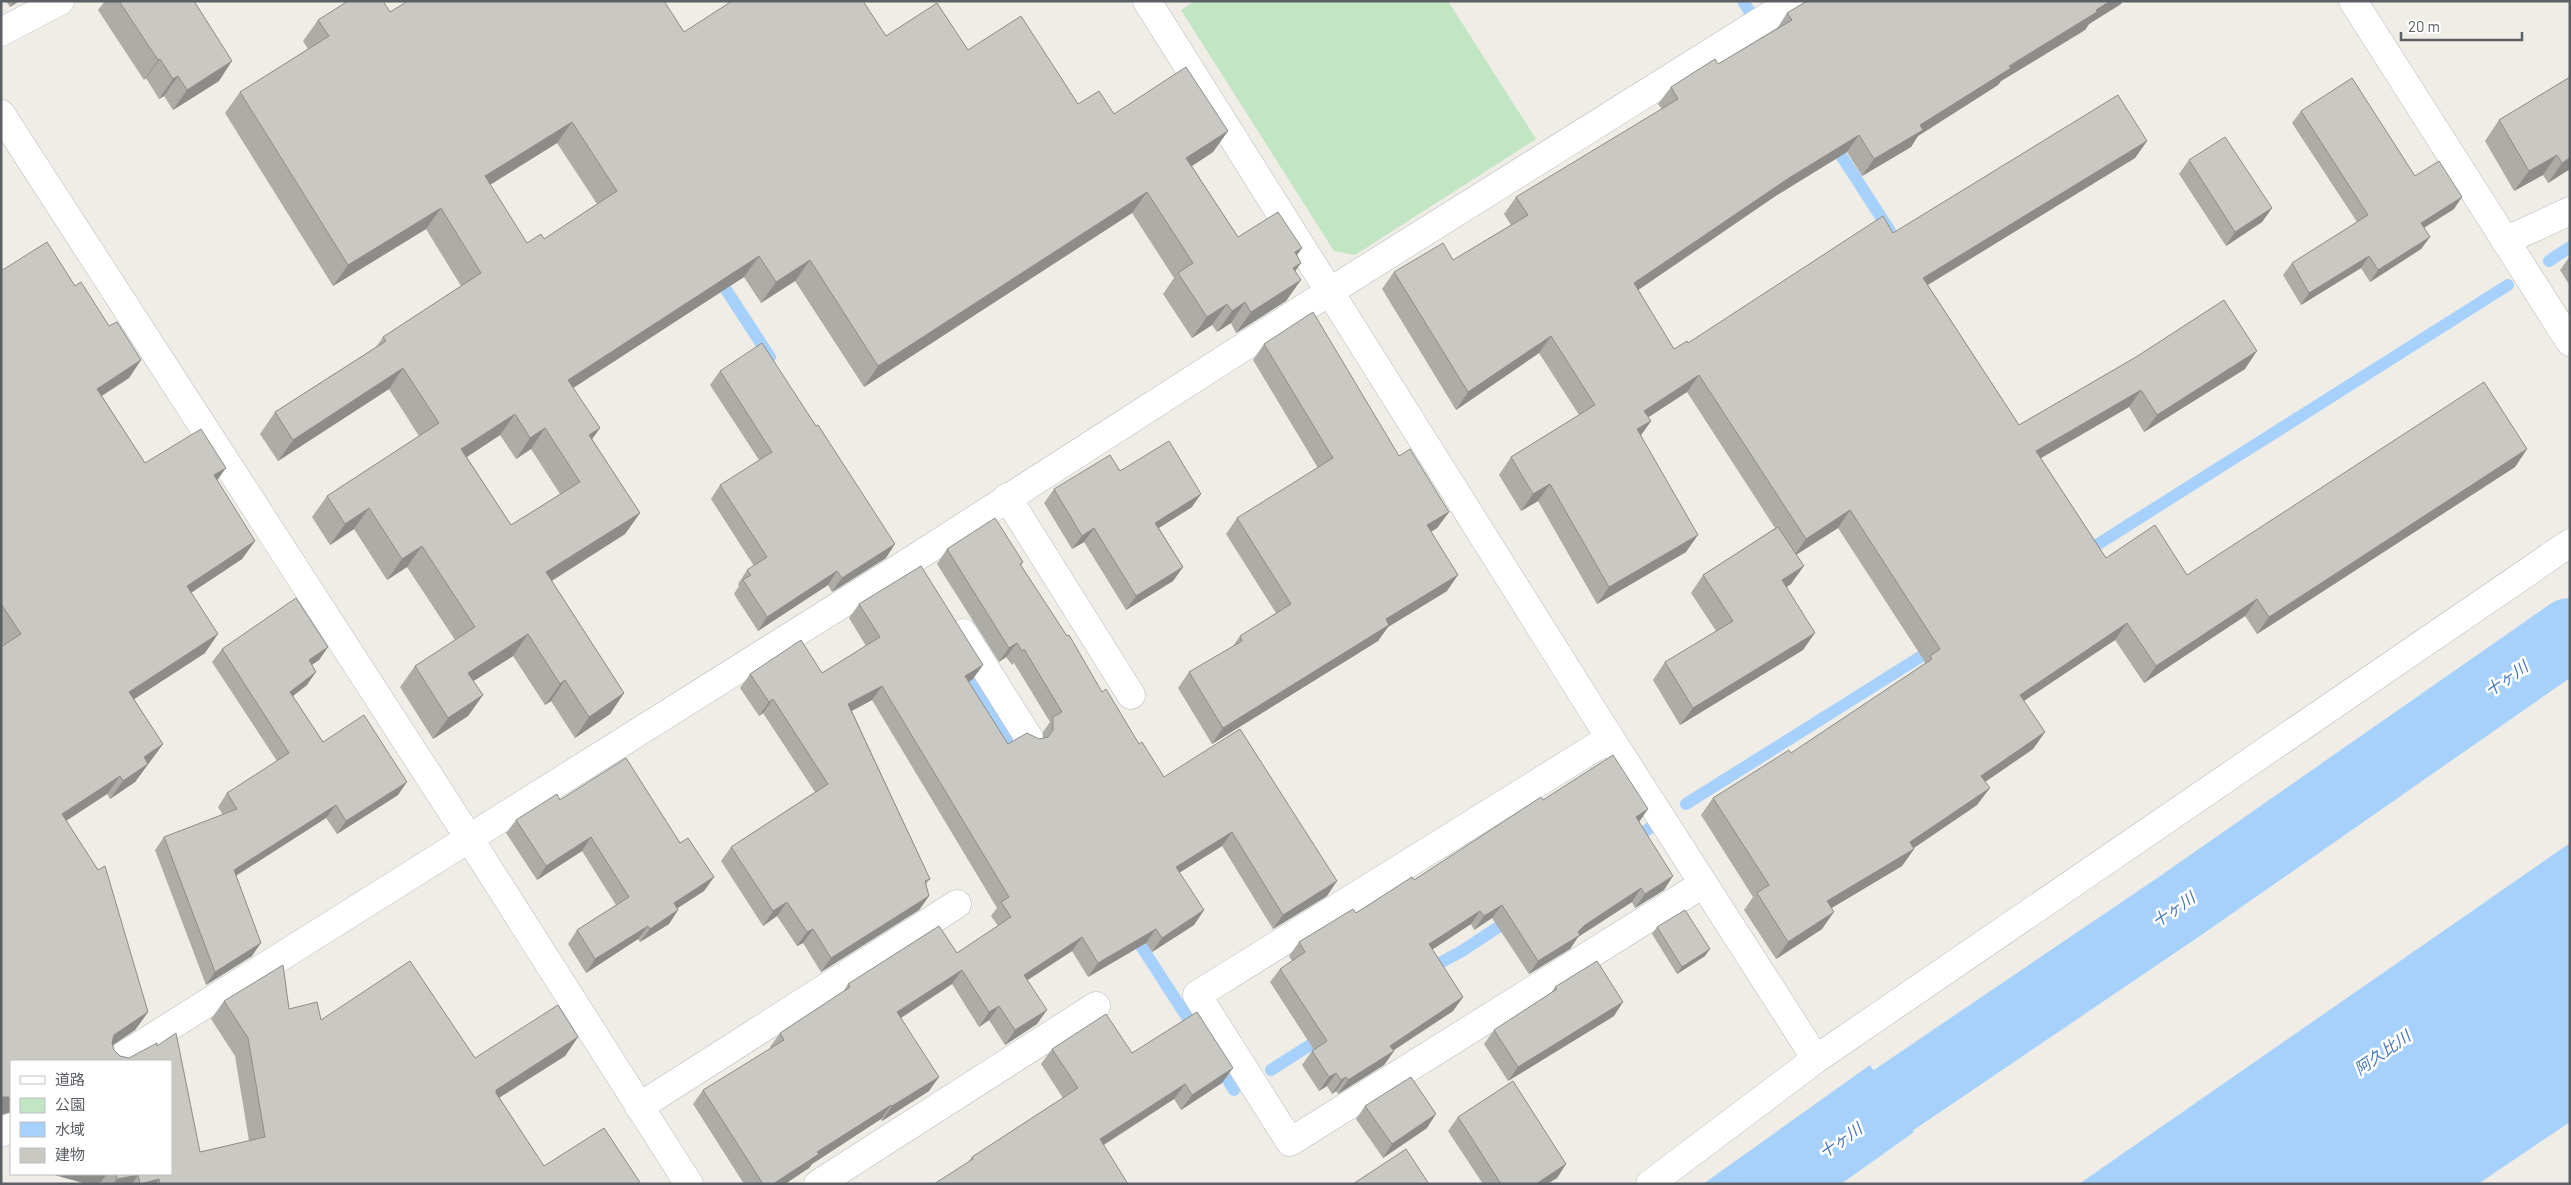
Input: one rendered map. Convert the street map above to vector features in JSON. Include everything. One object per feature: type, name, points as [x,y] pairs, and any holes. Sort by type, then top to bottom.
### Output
[{"type":"street","points":[[1,32],[60,1]]},
{"type":"street","points":[[1147,1],[1610,738],[1816,1059]]},
{"type":"street","points":[[117,1060],[915,558],[1007,497],[1330,292],[1793,1]]},
{"type":"street","points":[[2353,1],[2570,342]]},
{"type":"street","points":[[1,114],[469,838],[689,1184]]},
{"type":"street","points":[[2505,241],[2570,211]]},
{"type":"street","points":[[1007,497],[1131,695]]},
{"type":"street","points":[[1650,1184],[1816,1059],[2570,543]]},
{"type":"street","points":[[915,558],[930,583]]},
{"type":"street","points":[[951,615],[1029,738]]},
{"type":"street","points":[[1610,738],[1197,995],[1290,1142],[1703,884]]},
{"type":"street","points":[[640,1107],[957,904]]},
{"type":"street","points":[[818,1184],[1096,1006]]},
{"type":"green space","points":[[1195,1],[1448,1],[1536,139],[1355,255],[1334,251],[1181,10]]},
{"type":"water","name":"阿久比川","points":[[2570,843],[2570,1122],[2478,1184],[2079,1184]]},
{"type":"water","points":[[1870,1065],[1914,1132],[1841,1184],[1703,1184]]},
{"type":"building","points":[[119,1],[194,1],[232,61],[187,90],[178,76],[173,79],[160,59],[158,60]]},
{"type":"building","points":[[348,1],[383,1],[390,12],[408,1],[664,1],[684,32],[732,1],[863,1],[886,36],[937,3],[968,50],[1021,16],[1078,104],[1099,91],[1114,114],[1186,67],[1228,131],[1186,158],[1238,237],[1278,212],[1302,248],[1295,252],[1301,263],[1293,268],[1301,280],[1251,312],[1245,302],[1232,311],[1227,304],[1207,317],[1178,273],[1193,263],[1147,192],[878,366],[810,260],[776,282],[759,256],[568,380],[600,428],[589,435],[640,513],[546,572],[624,693],[589,717],[565,680],[560,684],[528,634],[468,673],[483,695],[448,718],[415,666],[475,627],[422,546],[402,559],[369,508],[345,524],[327,496],[439,423],[403,368],[293,440],[275,412],[386,341],[383,337],[481,273],[441,208],[348,265],[240,92],[329,36],[318,20]],"holes":[[[572,122],[617,191],[544,239],[541,234],[527,243],[485,176]],[[515,414],[530,438],[545,428],[580,482],[511,525],[461,449]]]},
{"type":"building","points":[[1807,1],[2110,1],[2096,10],[2097,12],[2009,66],[2011,68],[1920,125],[1923,130],[1874,159],[1859,135],[1789,178],[1634,283],[1674,349],[1687,341],[1688,343],[1883,216],[1893,233],[2118,95],[2147,141],[1923,278],[2019,425],[2136,357],[2224,300],[2257,351],[2157,415],[2141,390],[2036,451],[2106,558],[2155,525],[2187,575],[2484,382],[2527,449],[2269,617],[2257,599],[2156,666],[2127,623],[2020,695],[2045,732],[1981,776],[1990,788],[1910,842],[1914,849],[1827,901],[1834,912],[1788,942],[1757,893],[1769,885],[1713,798],[1789,750],[1791,753],[1932,659],[1930,656],[1940,649],[1850,510],[1806,539],[1699,375],[1644,411],[1651,421],[1637,429],[1698,535],[1609,587],[1550,484],[1533,494],[1511,457],[1595,405],[1551,336],[1468,392],[1394,272],[1443,243],[1453,260],[1528,215],[1516,197],[1678,99],[1671,87],[1715,59],[1718,64],[1792,20],[1787,13]]},
{"type":"building","points":[[2570,77],[2570,158],[2562,163],[2557,155],[2529,171],[2499,120]]},
{"type":"building","points":[[2352,78],[2415,176],[2439,161],[2462,197],[2421,223],[2430,237],[2378,270],[2369,256],[2309,293],[2292,263],[2368,215],[2301,111]]},
{"type":"building","points":[[2225,137],[2272,208],[2235,232],[2189,160]]},
{"type":"building","points":[[47,242],[75,286],[81,282],[109,326],[117,322],[141,360],[97,389],[145,463],[201,429],[226,468],[214,475],[255,541],[187,586],[218,634],[129,692],[163,744],[144,757],[148,764],[123,781],[120,776],[62,814],[98,870],[105,866],[148,1012],[114,1035],[112,1043],[114,1050],[120,1056],[129,1058],[157,1043],[157,1046],[176,1033],[200,1152],[265,1137],[248,1038],[224,1001],[283,965],[289,1009],[317,1002],[321,1020],[410,961],[475,1058],[558,1005],[578,1037],[496,1090],[496,1093],[544,1166],[604,1128],[641,1184],[160,1184],[159,1179],[140,1184],[138,1175],[172,1175],[172,1060],[10,1060],[10,1097],[1,1097],[1,647],[21,634],[1,604],[1,271]]},
{"type":"building","points":[[1313,312],[1399,456],[1410,449],[1449,512],[1427,525],[1458,575],[1386,619],[1389,625],[1223,728],[1189,672],[1242,641],[1240,636],[1291,604],[1237,518],[1333,458],[1264,344]]},
{"type":"building","points":[[762,343],[895,544],[842,578],[837,571],[767,617],[743,580],[751,575],[747,570],[767,557],[720,485],[772,452],[720,371]]},
{"type":"building","points":[[1169,441],[1201,494],[1155,523],[1183,567],[1136,596],[1094,528],[1082,536],[1054,489],[1110,455],[1120,471]]},
{"type":"building","points":[[995,518],[1023,562],[1020,564],[1067,636],[1069,635],[1102,692],[1106,689],[1139,744],[1142,742],[1164,777],[1240,729],[1337,881],[1283,915],[1232,832],[1176,867],[1204,910],[1162,938],[1156,929],[1098,963],[1082,937],[1024,975],[1047,1010],[1015,1030],[999,1006],[989,1012],[962,970],[897,1012],[939,1077],[817,1152],[819,1154],[773,1184],[763,1184],[703,1090],[784,1040],[780,1033],[850,987],[848,984],[939,926],[957,953],[1011,917],[1001,902],[1009,897],[882,686],[848,704],[930,879],[925,881],[929,896],[831,958],[813,929],[807,932],[787,902],[773,911],[731,847],[828,784],[773,699],[769,702],[750,674],[801,640],[822,673],[880,637],[859,604],[921,566],[983,665],[965,676],[1008,744],[1027,733],[1039,739],[1048,737],[1053,730],[1053,717],[1062,712],[1024,649],[1022,651],[1017,643],[1009,648],[947,549]]},
{"type":"building","points":[[1778,527],[1804,566],[1782,580],[1815,633],[1693,708],[1665,662],[1733,621],[1703,575]]},
{"type":"building","points":[[296,598],[328,647],[309,660],[316,672],[290,692],[323,742],[364,715],[407,782],[346,821],[336,805],[234,870],[261,943],[215,972],[164,837],[237,809],[227,793],[289,753],[222,649]]},
{"type":"building","points":[[1613,755],[1648,809],[1636,817],[1673,876],[1645,894],[1641,888],[1585,925],[1578,932],[1580,935],[1538,961],[1502,905],[1484,916],[1480,911],[1429,944],[1463,997],[1390,1046],[1394,1051],[1348,1080],[1346,1077],[1341,1080],[1336,1073],[1329,1077],[1312,1051],[1327,1041],[1280,969],[1305,952],[1299,942],[1353,909],[1356,913],[1412,877],[1414,880],[1541,797],[1543,800]]},
{"type":"building","points":[[626,758],[680,843],[688,838],[714,877],[674,903],[678,910],[650,929],[648,926],[595,959],[577,930],[629,897],[591,837],[546,866],[516,820],[557,794],[560,800]]},
{"type":"building","points":[[1685,910],[1710,949],[1682,967],[1657,927]]},
{"type":"building","points":[[1597,961],[1623,1002],[1518,1067],[1494,1030],[1557,989],[1555,987]]},
{"type":"building","points":[[1197,1012],[1233,1068],[1192,1095],[1185,1084],[1100,1139],[1128,1184],[934,1184],[1078,1088],[1052,1049],[1106,1014],[1132,1053]]},
{"type":"building","points":[[1411,1077],[1436,1114],[1392,1144],[1365,1106]]},
{"type":"building","points":[[1513,1081],[1566,1164],[1536,1184],[1501,1184],[1458,1117]]},
{"type":"building","points":[[1406,1149],[1429,1184],[1353,1184]]},
{"type":"building","points":[[116,1175],[138,1175],[117,1179]]},
{"type":"waterway","points":[[1743,1],[1759,27]]},
{"type":"waterway","points":[[1833,143],[1890,231]]},
{"type":"waterway","points":[[2549,261],[2570,247]]},
{"type":"waterway","points":[[717,276],[770,357]]},
{"type":"waterway","points":[[2084,553],[2508,285]]},
{"type":"waterway","name":"十ヶ川","points":[[1776,1184],[1848,1131],[2180,906],[2570,634]]},
{"type":"waterway","points":[[1686,804],[1936,647]]},
{"type":"waterway","points":[[961,668],[1018,756]]},
{"type":"waterway","points":[[1632,840],[1650,828]]},
{"type":"waterway","points":[[1427,970],[1462,951],[1512,918]]},
{"type":"waterway","points":[[1132,932],[1196,1031]]},
{"type":"waterway","points":[[1271,1070],[1324,1036]]},
{"type":"waterway","points":[[1218,1064],[1234,1090]]}]
